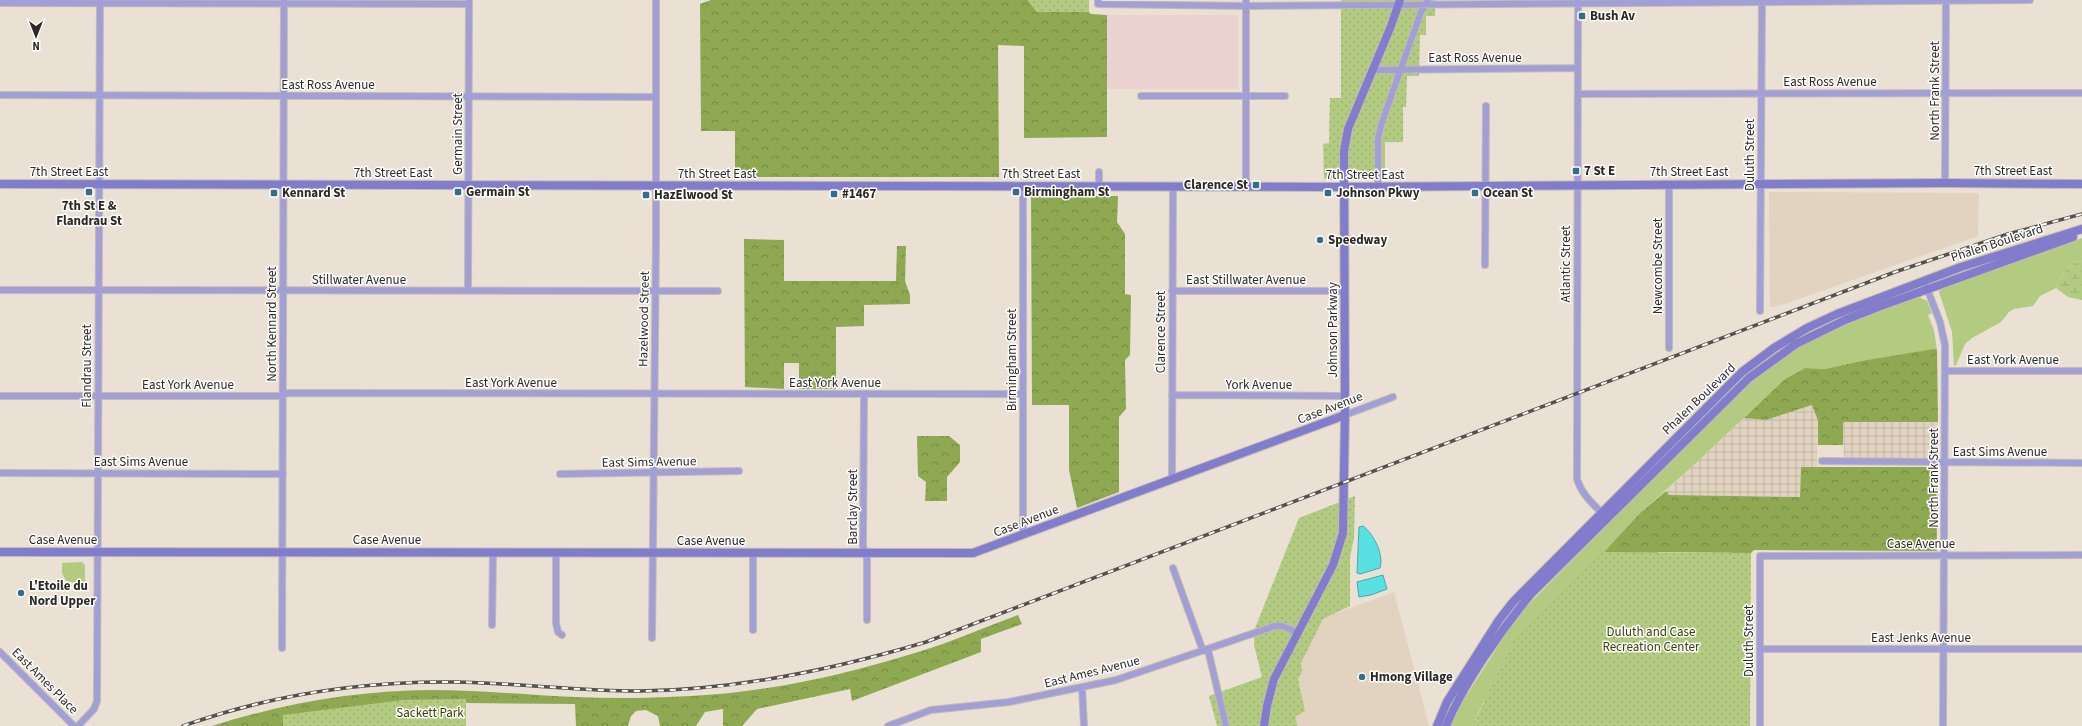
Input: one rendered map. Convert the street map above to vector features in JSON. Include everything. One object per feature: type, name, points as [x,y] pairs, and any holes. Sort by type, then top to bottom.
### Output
[{"type":"street","name":"Hazelwood Street","points":[[652,638],[656,0]]},
{"type":"street","name":"North Frank Street","points":[[1945,183],[1946,0]]},
{"type":"street","points":[[1098,2],[1246,3],[2030,0]]},
{"type":"street","name":"Atlantic Street","points":[[1578,1],[1577,479],[1580,489],[1589,501],[1604,515]]},
{"type":"street","name":"Duluth Street","points":[[1760,311],[1762,1]]},
{"type":"street","name":"Flandrau Street","points":[[78,726],[94,709],[97,701],[100,2]]},
{"type":"street","name":"North Kennard Street","points":[[282,648],[284,2]]},
{"type":"street","points":[[0,3],[469,2]]},
{"type":"street","name":"Germain Street","points":[[468,291],[469,2]]},
{"type":"street","name":"Johnson Parkway","points":[[1264,726],[1267,706],[1274,679],[1333,565],[1343,533],[1345,415],[1344,151],[1347,134],[1374,70],[1399,2]]},
{"type":"street","points":[[1378,186],[1378,138],[1400,70],[1426,2]]},
{"type":"street","points":[[1246,3],[1246,186]]},
{"type":"street","name":"East Ross Avenue","points":[[1374,70],[1578,68]]},
{"type":"street","name":"East Ross Avenue","points":[[1578,94],[2082,93]]},
{"type":"street","name":"East Ross Avenue","points":[[0,95],[656,97]]},
{"type":"street","points":[[1141,96],[1285,96]]},
{"type":"street","points":[[1485,265],[1486,106]]},
{"type":"street","points":[[1098,172],[1098,186]]},
{"type":"street","name":"7th Street East","points":[[0,184],[1344,187],[1577,184],[2082,184]]},
{"type":"street","name":"Newcombe Street","points":[[1669,184],[1669,348]]},
{"type":"street","name":"Birmingham Street","points":[[1021,186],[1023,193],[1023,535]]},
{"type":"street","name":"Clarence Street","points":[[1172,479],[1173,186]]},
{"type":"street","name":"Phalen Boulevard","points":[[1446,726],[1468,685],[1512,616],[1604,515],[1715,398],[1742,372],[1774,348],[1807,328],[1836,314],[1981,260],[2082,230]]},
{"type":"street","name":"Phalen Boulevard","points":[[1437,726],[1447,702],[1504,614],[1527,587],[1748,378],[1796,344],[1818,332],[1878,307],[2082,234]]},
{"type":"street","name":"North Frank Street","points":[[1924,281],[1940,322],[1945,345],[1943,726]]},
{"type":"street","name":"Stillwater Avenue","points":[[0,290],[99,289],[718,292]]},
{"type":"street","name":"East Stillwater Avenue","points":[[1172,291],[1345,291]]},
{"type":"street","name":"East York Avenue","points":[[1945,371],[2082,371]]},
{"type":"street","name":"East York Avenue","points":[[0,396],[283,395],[289,393],[1023,394]]},
{"type":"street","name":"Barclay Street","points":[[864,394],[864,553],[867,559],[867,620]]},
{"type":"street","name":"York Avenue","points":[[1172,395],[1345,396]]},
{"type":"street","name":"Case Avenue","points":[[0,552],[973,553],[1393,397]]},
{"type":"street","name":"East Sims Avenue","points":[[1822,461],[2082,463]]},
{"type":"street","name":"East Sims Avenue","points":[[560,474],[739,471]]},
{"type":"street","name":"East Sims Avenue","points":[[0,473],[283,474]]},
{"type":"street","points":[[492,553],[492,625]]},
{"type":"street","points":[[556,553],[556,623],[558,632],[562,636]]},
{"type":"street","points":[[753,553],[753,630]]},
{"type":"street","name":"Case Avenue","points":[[1760,556],[2082,555]]},
{"type":"street","name":"Duluth Street","points":[[1760,556],[1760,726]]},
{"type":"street","points":[[1173,568],[1206,651],[1226,726]]},
{"type":"street","name":"East Ames Avenue","points":[[888,726],[931,710],[1009,702],[1116,680],[1206,651],[1275,626],[1287,627],[1297,632]]},
{"type":"street","name":"East Jenks Avenue","points":[[1760,649],[2082,649]]},
{"type":"street","name":"East Ames Place","points":[[0,652],[74,726]]},
{"type":"street","points":[[1082,687],[1084,726]]},
{"type":"shaded area","points":[[1107,15],[1238,15],[1238,89],[1107,89]]},
{"type":"shaded area","points":[[1769,192],[1979,193],[1978,236],[1776,307],[1770,307]]},
{"type":"shaded area","points":[[1812,405],[1818,421],[1817,467],[1801,467],[1800,497],[1669,495],[1666,491],[1744,418],[1766,420]]},
{"type":"shaded area","points":[[1843,422],[1938,422],[1937,460],[1844,460]]},
{"type":"shaded area","points":[[1394,592],[1429,726],[1272,726],[1312,622]]},
{"type":"green space","points":[[711,0],[1028,0],[1037,12],[1089,12],[1091,14],[1107,15],[1107,137],[1024,138],[1024,46],[998,45],[999,177],[735,177],[735,131],[701,131],[700,4]]},
{"type":"green space","points":[[1028,0],[1089,0],[1089,12],[1037,12]]},
{"type":"green space","points":[[1341,0],[1435,0],[1435,16],[1426,16],[1426,35],[1420,35],[1419,76],[1407,76],[1406,107],[1403,107],[1403,142],[1385,142],[1385,178],[1324,179],[1323,144],[1329,143],[1330,98],[1341,98]]},
{"type":"green space","points":[[1031,196],[1118,196],[1117,222],[1125,234],[1125,294],[1131,295],[1130,355],[1125,360],[1126,409],[1119,417],[1119,492],[1077,508],[1069,470],[1069,405],[1032,405]]},
{"type":"green space","points":[[2082,238],[2082,261],[2072,265],[2066,270],[2056,288],[2040,296],[2033,306],[2014,309],[2009,312],[2001,322],[1972,338],[1965,344],[1956,365],[1954,366],[1952,332],[1939,292],[1940,289]]},
{"type":"green space","points":[[744,239],[784,240],[784,281],[896,281],[897,246],[906,246],[905,281],[910,295],[910,304],[864,305],[864,326],[836,327],[836,389],[799,389],[799,363],[784,363],[784,389],[745,387]]},
{"type":"green space","points":[[2082,261],[2082,300],[2068,297],[2056,288],[2066,270],[2072,265]]},
{"type":"green space","points":[[1919,297],[1927,301],[1932,313],[1928,315],[1934,330],[1937,350],[1861,361],[1825,369],[1805,368],[1785,379],[1695,464],[1640,513],[1604,552],[1483,703],[1472,726],[1450,726],[1463,701],[1514,621],[1528,605],[1736,395],[1780,360],[1821,335],[1876,312]]},
{"type":"green space","points":[[1934,349],[1937,350],[1938,422],[1843,422],[1843,445],[1818,445],[1818,421],[1812,405],[1766,420],[1744,418],[1785,379],[1805,368],[1825,369],[1861,361]]},
{"type":"green space","points":[[917,436],[949,436],[960,445],[960,462],[947,477],[947,501],[925,501],[926,482],[918,476]]},
{"type":"green space","points":[[1801,467],[1936,467],[1937,551],[1754,550],[1751,553],[1658,552],[1472,726],[1506,671],[1514,642],[1604,552],[1640,513],[1666,491],[1669,495],[1800,497]]},
{"type":"green space","points":[[1355,496],[1354,538],[1350,557],[1350,606],[1323,619],[1301,663],[1302,672],[1298,679],[1305,711],[1295,717],[1298,726],[1217,726],[1209,696],[1262,677],[1254,645],[1255,628],[1299,518]]},
{"type":"green space","name":"Duluth and Case Recreation Center","points":[[1604,552],[1751,553],[1750,726],[1472,726],[1514,642]]},
{"type":"green space","points":[[82,562],[85,565],[85,585],[66,581],[62,573],[62,563]]},
{"type":"green space","points":[[1018,615],[1022,624],[981,639],[981,652],[852,701],[850,689],[757,709],[742,726],[723,726],[723,709],[705,712],[696,726],[660,726],[658,716],[646,710],[636,711],[631,716],[628,726],[576,726],[575,704],[466,703],[466,707],[396,726],[212,726],[292,705],[348,696],[403,691],[467,691],[575,697],[648,698],[749,691],[806,681],[863,668],[943,644]]},
{"type":"green space","name":"Sackett Park","points":[[466,699],[466,726],[283,726],[283,715],[403,700]]},
{"type":"water","points":[[1363,526],[1371,534],[1377,545],[1381,557],[1381,563],[1380,568],[1360,574],[1357,573],[1359,527]]},
{"type":"water","points":[[1383,575],[1387,589],[1371,595],[1359,597],[1357,582]]},
{"type":"railway","points":[[183,726],[216,715],[283,698],[351,687],[420,682],[454,682],[617,691],[676,690],[712,687],[784,677],[820,670],[891,652],[926,642],[1895,272],[2008,234],[2082,214]]},
{"type":"place","name":"Bush Av","points":[[1582,16]]},
{"type":"place","name":"7 St E","points":[[1576,171]]},
{"type":"place","name":"Clarence St","points":[[1256,185]]},
{"type":"place","name":"7th St E & Flandrau St","points":[[89,192]]},
{"type":"place","name":"Germain St","points":[[458,192]]},
{"type":"place","name":"Birmingham St","points":[[1016,192]]},
{"type":"place","name":"Kennard St","points":[[274,193]]},
{"type":"place","name":"Johnson Pkwy","points":[[1328,193]]},
{"type":"place","name":"Ocean St","points":[[1475,193]]},
{"type":"place","name":"#1467","points":[[834,194]]},
{"type":"place","name":"HazElwood St","points":[[646,195]]},
{"type":"place","name":"Speedway","points":[[1320,240]]},
{"type":"place","name":"L'Etoile du Nord Upper","points":[[21,593]]},
{"type":"place","name":"Hmong Village","points":[[1362,677]]}]
